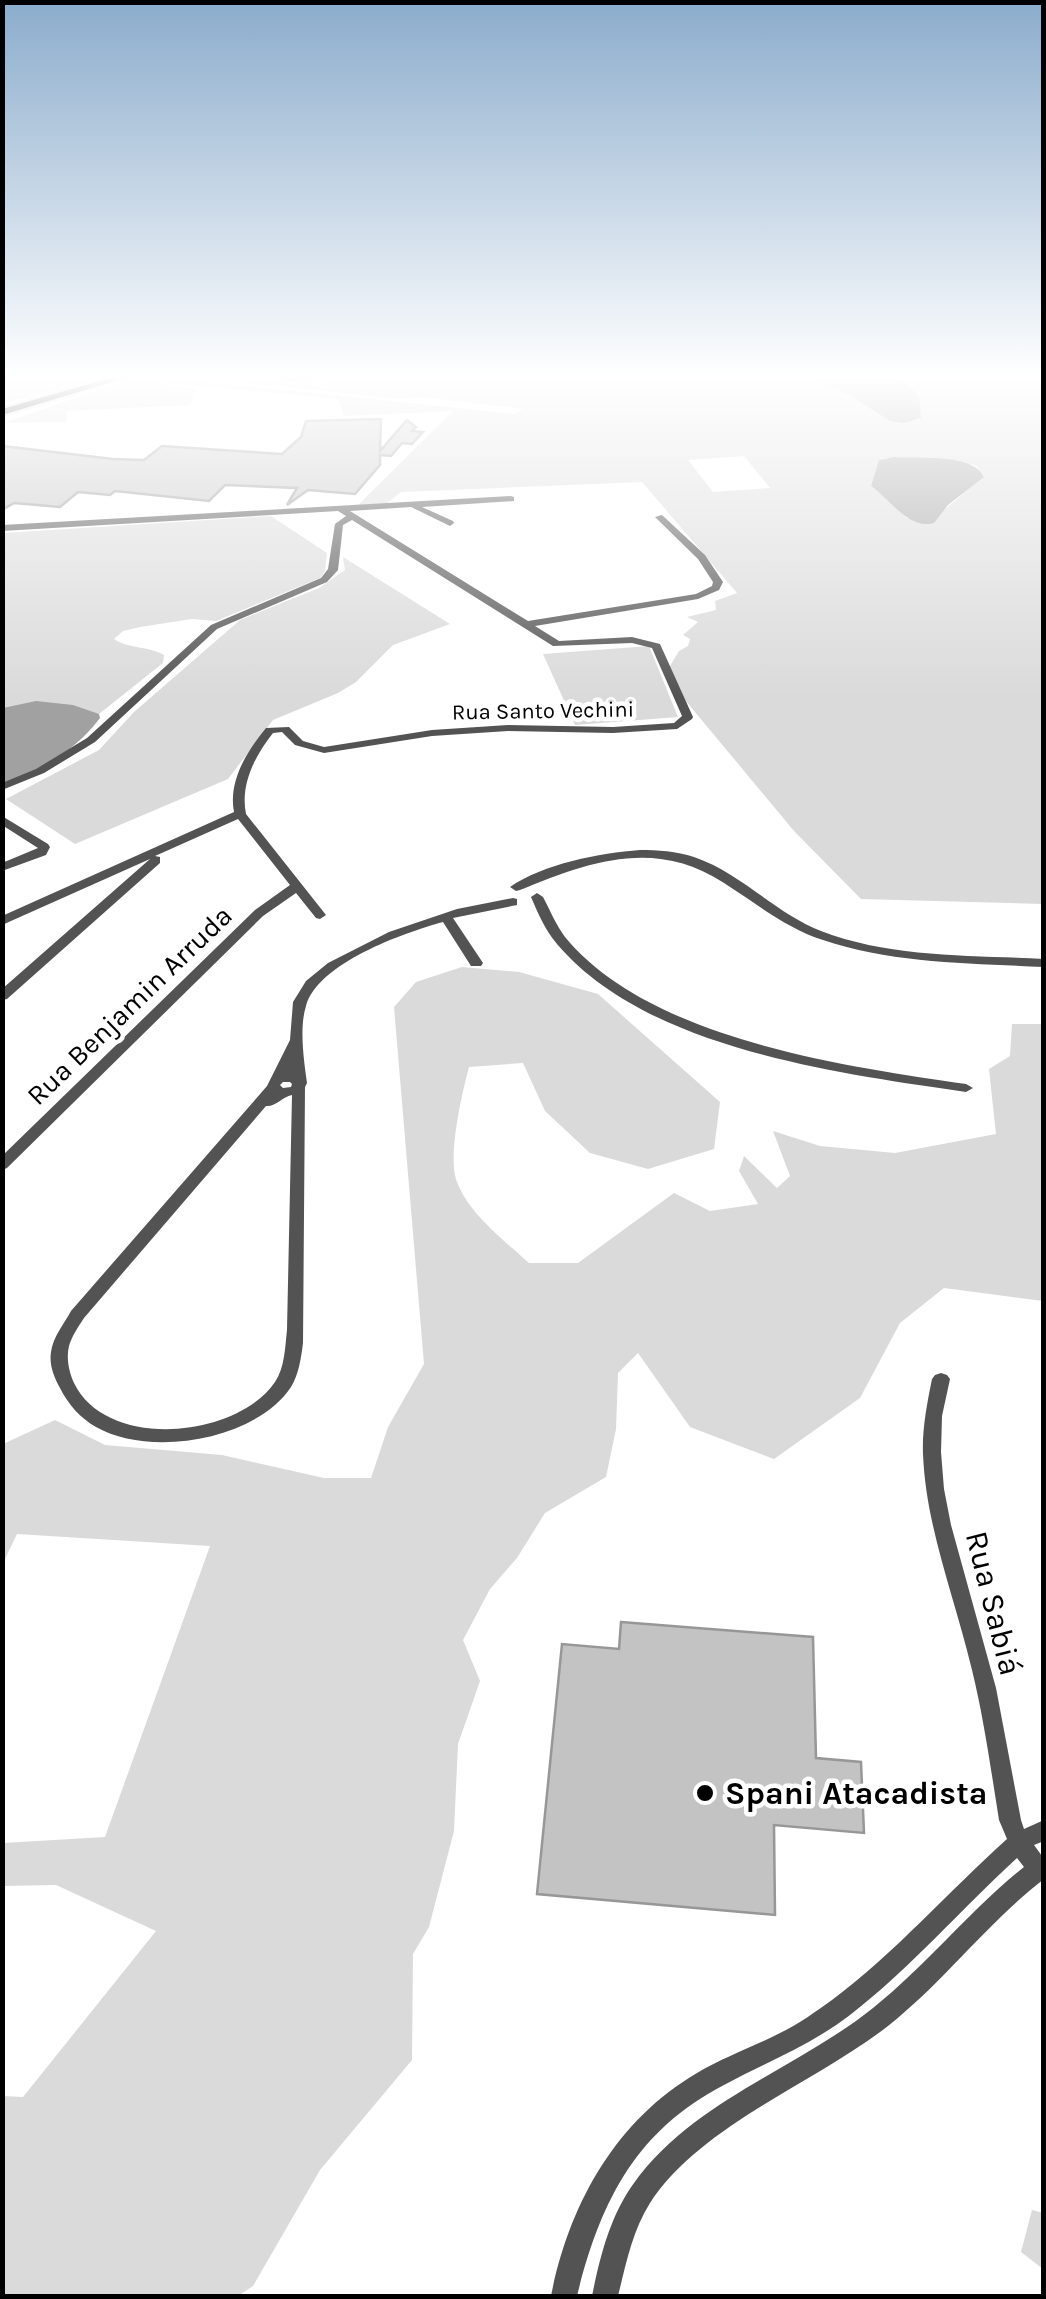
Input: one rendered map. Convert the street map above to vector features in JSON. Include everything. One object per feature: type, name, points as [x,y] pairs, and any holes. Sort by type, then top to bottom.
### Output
[{"type":"street","points":[[2,528],[511,500]]},
{"type":"street","points":[[410,504],[450,522]]},
{"type":"street","points":[[339,508],[528,624],[698,596],[716,588],[718,582],[702,557],[658,517]]},
{"type":"street","points":[[2,787],[40,771],[91,740],[214,627],[324,580],[333,570],[340,524],[352,516]]},
{"type":"street","name":"Rua Santo Vechini","points":[[240,814],[238,790],[266,733],[275,728],[284,729],[309,748],[324,750],[451,732],[508,728],[614,730],[684,724],[688,718],[656,646],[642,640],[562,646],[528,624]]},
{"type":"street","points":[[2,921],[240,814],[320,915]]},
{"type":"street","points":[[2,868],[42,852],[44,847],[6,816]]},
{"type":"street","points":[[2,996],[168,848]]},
{"type":"street","points":[[286,1087],[254,1114],[77,1315],[60,1348],[60,1372],[72,1396],[90,1416],[114,1429],[155,1435],[193,1433],[234,1423],[262,1408],[284,1384],[294,1357],[298,1118],[286,1087],[298,1038],[300,1002],[317,976],[330,966],[453,914],[513,896],[566,868],[623,854],[669,856],[709,868],[778,918],[831,939],[905,956],[1044,963]]},
{"type":"street","points":[[513,896],[537,896],[566,868]]},
{"type":"street","name":"Rua Benjamin Arruda","points":[[2,1165],[260,913],[296,887]]},
{"type":"street","points":[[69,892],[94,895],[102,900],[104,908]]},
{"type":"street","points":[[513,896],[544,917]]},
{"type":"street","points":[[537,896],[544,917],[563,943],[612,984],[659,1010],[712,1033],[844,1070],[966,1088]]},
{"type":"street","points":[[453,914],[476,963]]},
{"type":"street","name":"Rua Sabiá","points":[[942,1379],[932,1411],[931,1462],[948,1548],[982,1669],[1010,1820],[1019,1842],[1041,1867]]},
{"type":"street","points":[[564,2296],[573,2252],[599,2189],[630,2142],[653,2116],[704,2082],[813,2028],[858,1993],[1019,1842],[1044,1830]]},
{"type":"street","points":[[605,2296],[623,2232],[644,2189],[666,2160],[705,2128],[843,2047],[886,2013],[1041,1867]]},
{"type":"shaded area","points":[[381,482],[635,482],[401,492],[386,504],[357,506]]},
{"type":"shaded area","points":[[642,482],[705,482],[713,492],[770,488],[765,482],[872,482],[871,486],[901,509],[906,518],[936,517],[977,482],[1043,482],[1043,904],[861,899],[794,831],[680,694],[667,671],[679,651],[688,646],[690,639],[683,635],[698,622],[687,617],[716,610],[715,601],[737,593]]},
{"type":"shaded area","points":[[872,482],[977,482],[948,505],[934,523],[925,524],[908,518],[871,486]]},
{"type":"shaded area","points":[[271,516],[327,553],[320,578],[216,621],[192,619],[123,631],[114,639],[164,655],[163,663],[99,714],[93,727],[3,786],[3,533]]},
{"type":"shaded area","points":[[343,557],[450,624],[393,645],[356,682],[273,720],[228,779],[75,844],[6,799],[99,750],[134,712],[240,620],[319,588],[345,570]]},
{"type":"shaded area","points":[[649,646],[678,717],[575,725],[543,654]]},
{"type":"shaded area","points":[[36,701],[73,705],[99,714],[100,718],[56,759],[3,786],[3,708]]},
{"type":"shaded area","points":[[462,967],[519,972],[598,994],[720,1102],[714,1149],[648,1169],[590,1153],[545,1111],[523,1063],[469,1067],[455,1142],[457,1182],[479,1216],[529,1263],[578,1263],[674,1193],[710,1211],[758,1204],[739,1171],[744,1156],[777,1188],[790,1176],[773,1131],[820,1146],[895,1153],[996,1134],[989,1069],[1010,1056],[1012,1024],[1043,1024],[1043,1301],[944,1288],[900,1323],[860,1398],[774,1459],[690,1427],[638,1353],[618,1373],[616,1429],[606,1477],[545,1513],[517,1558],[490,1589],[463,1640],[480,1681],[458,1744],[454,1831],[429,1927],[413,1954],[412,2060],[320,2170],[253,2286],[238,2296],[3,2296],[3,2096],[23,2097],[156,1931],[56,1885],[3,1886],[3,1843],[105,1837],[210,1546],[17,1534],[3,1563],[3,1444],[55,1420],[105,1445],[222,1455],[324,1478],[371,1478],[388,1427],[424,1364],[394,1007],[416,982]]},
{"type":"shaded area","points":[[1032,2210],[1043,2213],[1043,2269],[1021,2252]]},
{"type":"building","points":[[2,482],[365,482],[355,494],[308,490],[287,505],[297,488],[225,485],[209,501],[115,491],[110,495],[78,492],[60,507],[14,503],[2,510]]},
{"type":"building","name":"Spani Atacadista","points":[[621,1622],[813,1637],[816,1758],[861,1762],[864,1833],[774,1825],[775,1915],[537,1894],[562,1644],[619,1649]]},
{"type":"place","name":"Spani Atacadista","points":[[705,1793]]}]
